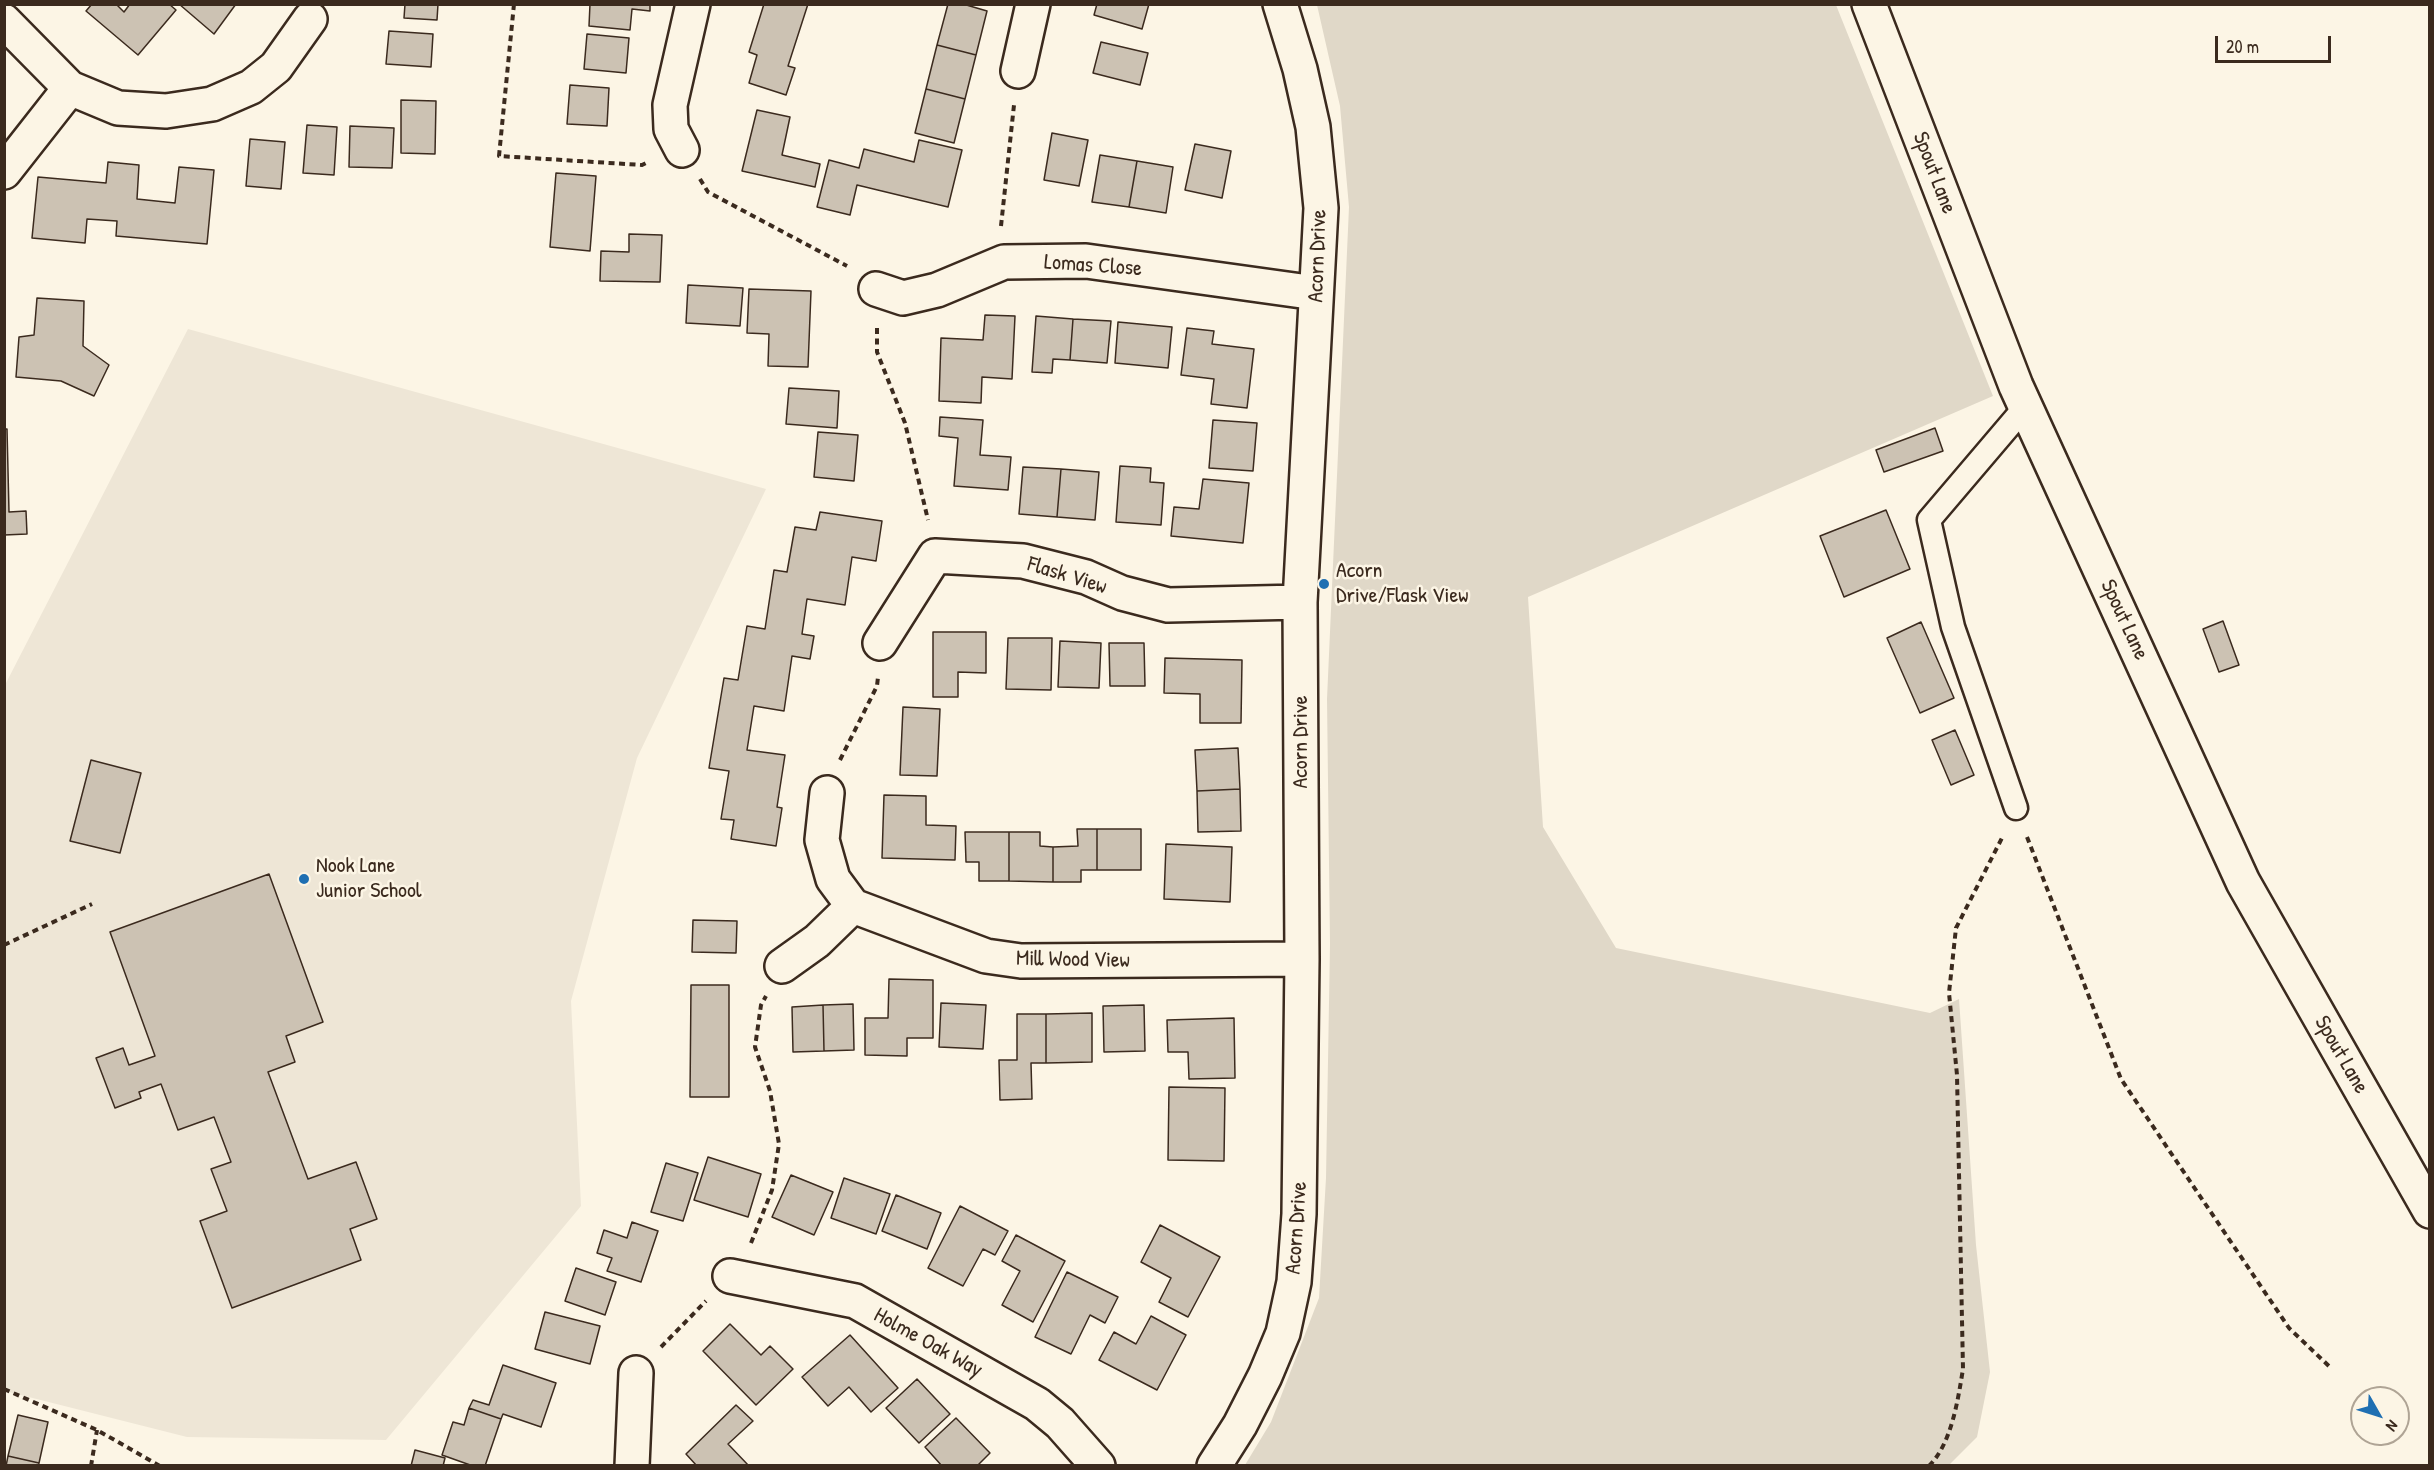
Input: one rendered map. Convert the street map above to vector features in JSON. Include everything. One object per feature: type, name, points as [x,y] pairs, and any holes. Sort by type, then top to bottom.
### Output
[{"type":"street","points":[[682,150],[671,129],[670,105],[693,4]]},
{"type":"street","points":[[1018,71],[1033,4]]},
{"type":"street","name":"Acorn Drive","points":[[1214,1466],[1240,1425],[1265,1376],[1283,1333],[1294,1282],[1301,1145],[1300,602],[1321,208],[1312,126],[1300,69],[1280,4]]},
{"type":"street","name":"Spout Lane","points":[[1869,4],[2026,406],[2243,882],[2430,1212]]},
{"type":"street","points":[[4,21],[70,88],[117,108],[166,111],[212,104],[251,87],[276,67],[310,19]]},
{"type":"street","points":[[4,172],[70,88]]},
{"type":"street","name":"Lomas Close","points":[[876,290],[903,298],[937,290],[1004,262],[1086,261],[1316,293]]},
{"type":"street","points":[[880,643],[935,556]]},
{"type":"street","name":"Flask View","points":[[935,556],[1023,561],[1086,577],[1122,593],[1168,605],[1300,602]]},
{"type":"street","points":[[782,966],[817,941],[853,906],[832,879],[822,840],[828,793]]},
{"type":"street","name":"Mill Wood View","points":[[853,906],[986,956],[1021,961],[1302,959]]},
{"type":"street","name":"Holme Oak Way","points":[[730,1276],[855,1301],[1037,1404],[1060,1423],[1098,1466]]},
{"type":"street","points":[[632,1466],[636,1373]]},
{"type":"lane","points":[[2016,808],[1953,627],[1929,520],[2026,406]]},
{"type":"path","points":[[514,4],[499,156],[642,165],[682,150],[708,192],[845,264],[876,290],[877,352],[905,423],[935,556]]},
{"type":"path","points":[[1004,262],[1000,236],[1018,71]]},
{"type":"path","points":[[828,793],[836,768],[877,686],[880,643]]},
{"type":"path","points":[[2016,808],[2121,1079],[2289,1328],[2332,1369]]},
{"type":"path","points":[[1929,1466],[1935,1459],[1955,1416],[1964,1369],[1957,1075],[1949,993],[1956,928],[2016,808]]},
{"type":"path","points":[[4,945],[92,904]]},
{"type":"path","points":[[636,1373],[730,1276],[756,1236],[772,1190],[779,1144],[770,1092],[756,1047],[762,1005],[782,966]]},
{"type":"path","points":[[4,1389],[97,1430],[160,1466]]},
{"type":"path","points":[[91,1466],[97,1430]]},
{"type":"shaded area","points":[[1317,5],[1836,5],[1993,396],[1528,597],[1543,827],[1616,948],[1930,1013],[1959,999],[1976,1245],[1990,1372],[1977,1437],[1949,1465],[1245,1465],[1271,1422],[1319,1298],[1326,1178],[1330,944],[1327,699],[1349,207],[1340,106]]},
{"type":"shaded area","name":"Nook Lane Junior School","points":[[188,329],[766,489],[637,758],[571,1001],[581,1206],[386,1440],[187,1437],[5,1391],[5,685]]},
{"type":"building","points":[[92,4],[116,4],[124,12],[130,4],[169,4],[176,10],[138,55],[86,11]]},
{"type":"building","points":[[179,4],[236,4],[214,34]]},
{"type":"building","points":[[405,4],[438,4],[437,20],[404,18]]},
{"type":"building","points":[[590,4],[650,4],[650,11],[632,9],[630,30],[589,26]]},
{"type":"building","points":[[764,4],[808,4],[788,66],[795,68],[786,95],[749,83],[757,55],[749,52]]},
{"type":"building","points":[[948,4],[963,4],[987,11],[976,55],[937,45]]},
{"type":"building","points":[[1097,4],[1149,4],[1142,29],[1094,15]]},
{"type":"building","points":[[389,31],[433,34],[431,67],[386,64]]},
{"type":"building","points":[[587,34],[629,38],[626,73],[584,69]]},
{"type":"building","points":[[1101,42],[1148,53],[1140,85],[1093,73]]},
{"type":"building","points":[[937,45],[976,55],[965,99],[926,89]]},
{"type":"building","points":[[570,85],[609,88],[607,126],[567,124]]},
{"type":"building","points":[[926,89],[965,99],[954,143],[915,133]]},
{"type":"building","points":[[401,100],[436,101],[435,154],[401,153]]},
{"type":"building","points":[[757,110],[790,117],[782,155],[820,164],[815,187],[742,171]]},
{"type":"building","points":[[307,125],[337,127],[334,175],[303,173]]},
{"type":"building","points":[[350,126],[394,128],[392,168],[349,167]]},
{"type":"building","points":[[1052,133],[1088,140],[1079,186],[1044,180]]},
{"type":"building","points":[[250,139],[285,142],[281,189],[246,186]]},
{"type":"building","points":[[919,140],[962,150],[948,207],[857,185],[850,215],[817,207],[829,160],[859,168],[864,149],[914,162]]},
{"type":"building","points":[[1195,144],[1231,151],[1222,198],[1185,190]]},
{"type":"building","points":[[1100,155],[1137,161],[1129,207],[1092,202]]},
{"type":"building","points":[[1137,161],[1173,167],[1166,213],[1129,207]]},
{"type":"building","points":[[108,162],[139,165],[137,199],[175,203],[179,167],[214,170],[207,244],[116,236],[117,221],[87,219],[85,243],[32,238],[38,177],[106,183]]},
{"type":"building","points":[[556,173],[596,176],[590,251],[550,247]]},
{"type":"building","points":[[629,234],[662,235],[660,282],[600,281],[601,251],[629,252]]},
{"type":"building","points":[[688,285],[743,288],[740,326],[686,323]]},
{"type":"building","points":[[749,289],[811,291],[808,367],[768,366],[769,334],[747,333]]},
{"type":"building","points":[[37,298],[84,301],[83,346],[109,365],[94,396],[61,381],[16,377],[19,337],[34,335]]},
{"type":"building","points":[[985,315],[1015,316],[1012,379],[982,377],[981,403],[939,401],[941,338],[983,340]]},
{"type":"building","points":[[1036,316],[1073,319],[1070,360],[1053,359],[1052,373],[1032,372]]},
{"type":"building","points":[[1073,319],[1111,321],[1107,363],[1070,360]]},
{"type":"building","points":[[1118,322],[1172,327],[1168,368],[1115,363]]},
{"type":"building","points":[[1187,328],[1214,331],[1212,344],[1254,349],[1247,408],[1211,404],[1214,379],[1181,375]]},
{"type":"building","points":[[789,388],[839,391],[837,428],[786,424]]},
{"type":"building","points":[[940,417],[983,420],[980,455],[1011,457],[1008,490],[954,486],[958,438],[939,436]]},
{"type":"building","points":[[1213,420],[1257,423],[1253,471],[1209,468]]},
{"type":"building","points":[[1935,428],[1943,451],[1884,472],[1876,450]]},
{"type":"building","points":[[4,429],[7,429],[9,512],[26,511],[27,534],[4,535]]},
{"type":"building","points":[[818,432],[858,435],[854,481],[814,477]]},
{"type":"building","points":[[1120,466],[1151,468],[1150,482],[1164,483],[1161,525],[1116,522]]},
{"type":"building","points":[[1023,467],[1061,469],[1057,517],[1019,514]]},
{"type":"building","points":[[1061,469],[1099,472],[1095,520],[1057,517]]},
{"type":"building","points":[[1203,479],[1249,483],[1243,543],[1171,536],[1174,507],[1199,509]]},
{"type":"building","points":[[1886,510],[1910,569],[1844,597],[1820,536]]},
{"type":"building","points":[[820,512],[882,521],[876,561],[852,557],[845,605],[807,599],[802,634],[814,636],[810,659],[792,656],[784,711],[754,706],[747,750],[785,755],[777,807],[782,808],[776,846],[731,839],[734,820],[721,819],[729,771],[709,768],[724,678],[738,680],[747,626],[765,629],[774,570],[787,572],[795,527],[816,530]]},
{"type":"building","points":[[2223,621],[2239,665],[2219,672],[2203,629]]},
{"type":"building","points":[[1921,622],[1954,698],[1920,713],[1887,638]]},
{"type":"building","points":[[933,632],[986,632],[986,673],[958,672],[958,697],[933,697]]},
{"type":"building","points":[[1008,638],[1052,638],[1051,690],[1006,689]]},
{"type":"building","points":[[1060,641],[1101,643],[1099,688],[1058,687]]},
{"type":"building","points":[[1109,643],[1144,643],[1145,686],[1110,686]]},
{"type":"building","points":[[1165,658],[1242,660],[1241,723],[1200,723],[1200,694],[1164,693]]},
{"type":"building","points":[[903,707],[940,709],[937,776],[900,775]]},
{"type":"building","points":[[1955,730],[1974,775],[1951,785],[1932,740]]},
{"type":"building","points":[[1238,748],[1240,789],[1197,791],[1195,750]]},
{"type":"building","points":[[91,760],[141,773],[120,853],[70,841]]},
{"type":"building","points":[[1240,789],[1241,831],[1198,832],[1197,791]]},
{"type":"building","points":[[884,795],[926,796],[926,825],[956,826],[955,860],[882,858]]},
{"type":"building","points":[[1077,829],[1097,829],[1097,870],[1081,870],[1081,882],[1053,882],[1053,847],[1078,846]]},
{"type":"building","points":[[1097,829],[1141,829],[1141,870],[1097,870]]},
{"type":"building","points":[[965,832],[1009,832],[1009,881],[979,881],[979,862],[966,862]]},
{"type":"building","points":[[1009,832],[1040,832],[1040,846],[1053,847],[1053,882],[1009,881]]},
{"type":"building","points":[[1166,844],[1232,847],[1230,902],[1164,899]]},
{"type":"building","points":[[269,874],[323,1022],[286,1036],[295,1062],[268,1072],[308,1179],[356,1162],[377,1219],[350,1229],[361,1260],[232,1308],[200,1221],[227,1211],[211,1169],[231,1162],[214,1117],[178,1130],[161,1084],[139,1092],[141,1098],[115,1108],[96,1058],[123,1048],[129,1065],[155,1056],[110,932]]},
{"type":"building","points":[[693,920],[737,921],[736,953],[692,952]]},
{"type":"building","points":[[889,979],[933,980],[933,1038],[907,1038],[907,1056],[865,1055],[865,1018],[888,1018]]},
{"type":"building","points":[[691,985],[729,985],[729,1097],[690,1097]]},
{"type":"building","points":[[941,1003],[986,1005],[983,1049],[939,1047]]},
{"type":"building","points":[[853,1004],[854,1050],[824,1051],[823,1005]]},
{"type":"building","points":[[823,1005],[824,1051],[793,1052],[792,1007]]},
{"type":"building","points":[[1144,1005],[1145,1051],[1104,1052],[1103,1006]]},
{"type":"building","points":[[1092,1013],[1092,1062],[1046,1063],[1046,1014]]},
{"type":"building","points":[[1017,1014],[1046,1014],[1046,1063],[1031,1063],[1032,1099],[1000,1100],[999,1060],[1017,1060]]},
{"type":"building","points":[[1234,1018],[1235,1078],[1189,1079],[1188,1052],[1168,1052],[1167,1020]]},
{"type":"building","points":[[1169,1087],[1225,1088],[1224,1161],[1168,1160]]},
{"type":"building","points":[[708,1157],[761,1174],[748,1217],[694,1200]]},
{"type":"building","points":[[666,1163],[698,1173],[683,1221],[651,1212]]},
{"type":"building","points":[[791,1175],[833,1192],[814,1235],[772,1217]]},
{"type":"building","points":[[844,1178],[890,1194],[876,1234],[831,1218]]},
{"type":"building","points":[[896,1195],[941,1213],[927,1249],[882,1231]]},
{"type":"building","points":[[960,1206],[1008,1231],[995,1255],[983,1249],[963,1286],[928,1268]]},
{"type":"building","points":[[632,1222],[658,1231],[641,1282],[607,1271],[612,1258],[597,1253],[604,1230],[627,1238]]},
{"type":"building","points":[[1160,1225],[1220,1257],[1188,1317],[1159,1302],[1171,1278],[1141,1262]]},
{"type":"building","points":[[1016,1235],[1065,1261],[1033,1322],[1002,1305],[1020,1271],[1002,1261]]},
{"type":"building","points":[[576,1268],[616,1282],[605,1315],[565,1301]]},
{"type":"building","points":[[1067,1272],[1118,1297],[1105,1323],[1090,1315],[1071,1354],[1035,1337]]},
{"type":"building","points":[[545,1312],[600,1326],[590,1364],[535,1349]]},
{"type":"building","points":[[1151,1316],[1186,1335],[1157,1390],[1099,1360],[1114,1332],[1136,1344]]},
{"type":"building","points":[[730,1324],[761,1355],[770,1346],[793,1369],[756,1405],[703,1351]]},
{"type":"building","points":[[850,1335],[898,1388],[871,1412],[849,1387],[828,1406],[802,1377]]},
{"type":"building","points":[[503,1365],[556,1383],[541,1427],[503,1414],[501,1419],[469,1408],[473,1400],[489,1405]]},
{"type":"building","points":[[917,1379],[950,1414],[919,1443],[886,1408]]},
{"type":"building","points":[[736,1405],[753,1421],[728,1444],[749,1466],[697,1466],[686,1454]]},
{"type":"building","points":[[469,1408],[501,1419],[485,1466],[473,1466],[442,1455],[453,1422],[464,1425]]},
{"type":"building","points":[[18,1415],[48,1422],[39,1463],[8,1456]]},
{"type":"building","points":[[956,1418],[990,1453],[977,1466],[942,1466],[925,1447]]},
{"type":"building","points":[[415,1450],[445,1458],[443,1466],[411,1466]]},
{"type":"building","points":[[8,1456],[39,1463],[38,1466],[6,1466]]},
{"type":"place","name":"Acorn Drive/Flask View","points":[[1324,584]]},
{"type":"place","name":"Nook Lane Junior School","points":[[304,879]]}]
